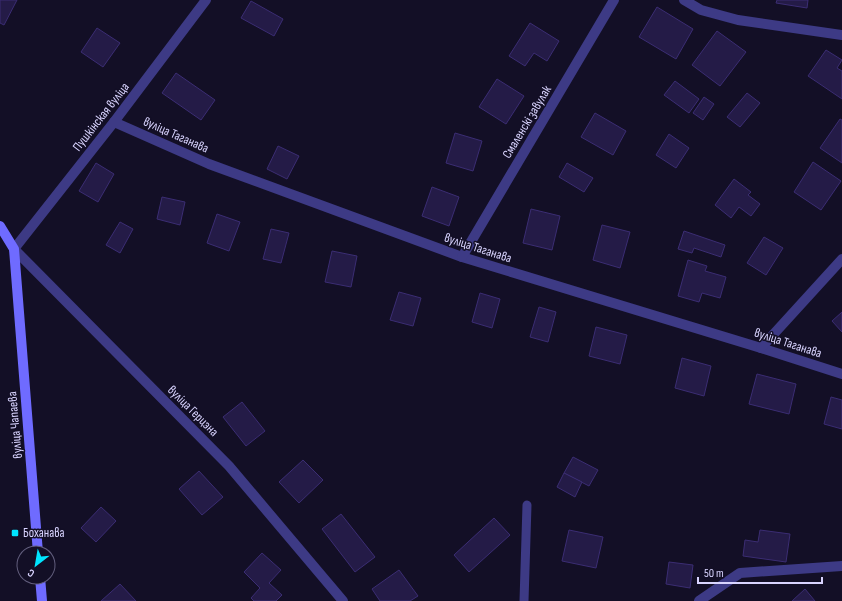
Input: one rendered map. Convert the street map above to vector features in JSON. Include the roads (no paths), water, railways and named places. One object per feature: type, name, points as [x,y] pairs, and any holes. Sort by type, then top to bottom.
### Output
[{"type":"main road","name":"вуліца Чапаева","points":[[0,226],[14,249],[37,545]]},
{"type":"main road","points":[[41,585],[42,601]]},
{"type":"street","name":"Пушкінская вуліца","points":[[14,249],[114,122],[206,0]]},
{"type":"street","name":"Смаленскі завулак","points":[[462,257],[614,0]]},
{"type":"street","points":[[684,0],[702,10],[738,20],[842,35]]},
{"type":"street","name":"вуліца Таганава","points":[[114,122],[209,164],[462,257],[842,374]]},
{"type":"street","name":"вуліца Герцэна","points":[[14,249],[229,466],[344,601]]},
{"type":"street","points":[[761,348],[842,259]]},
{"type":"street","points":[[699,601],[740,573],[842,566]]},
{"type":"lane","points":[[524,601],[526,505]]},
{"type":"place","name":"Боханава","points":[[15,533]]}]
